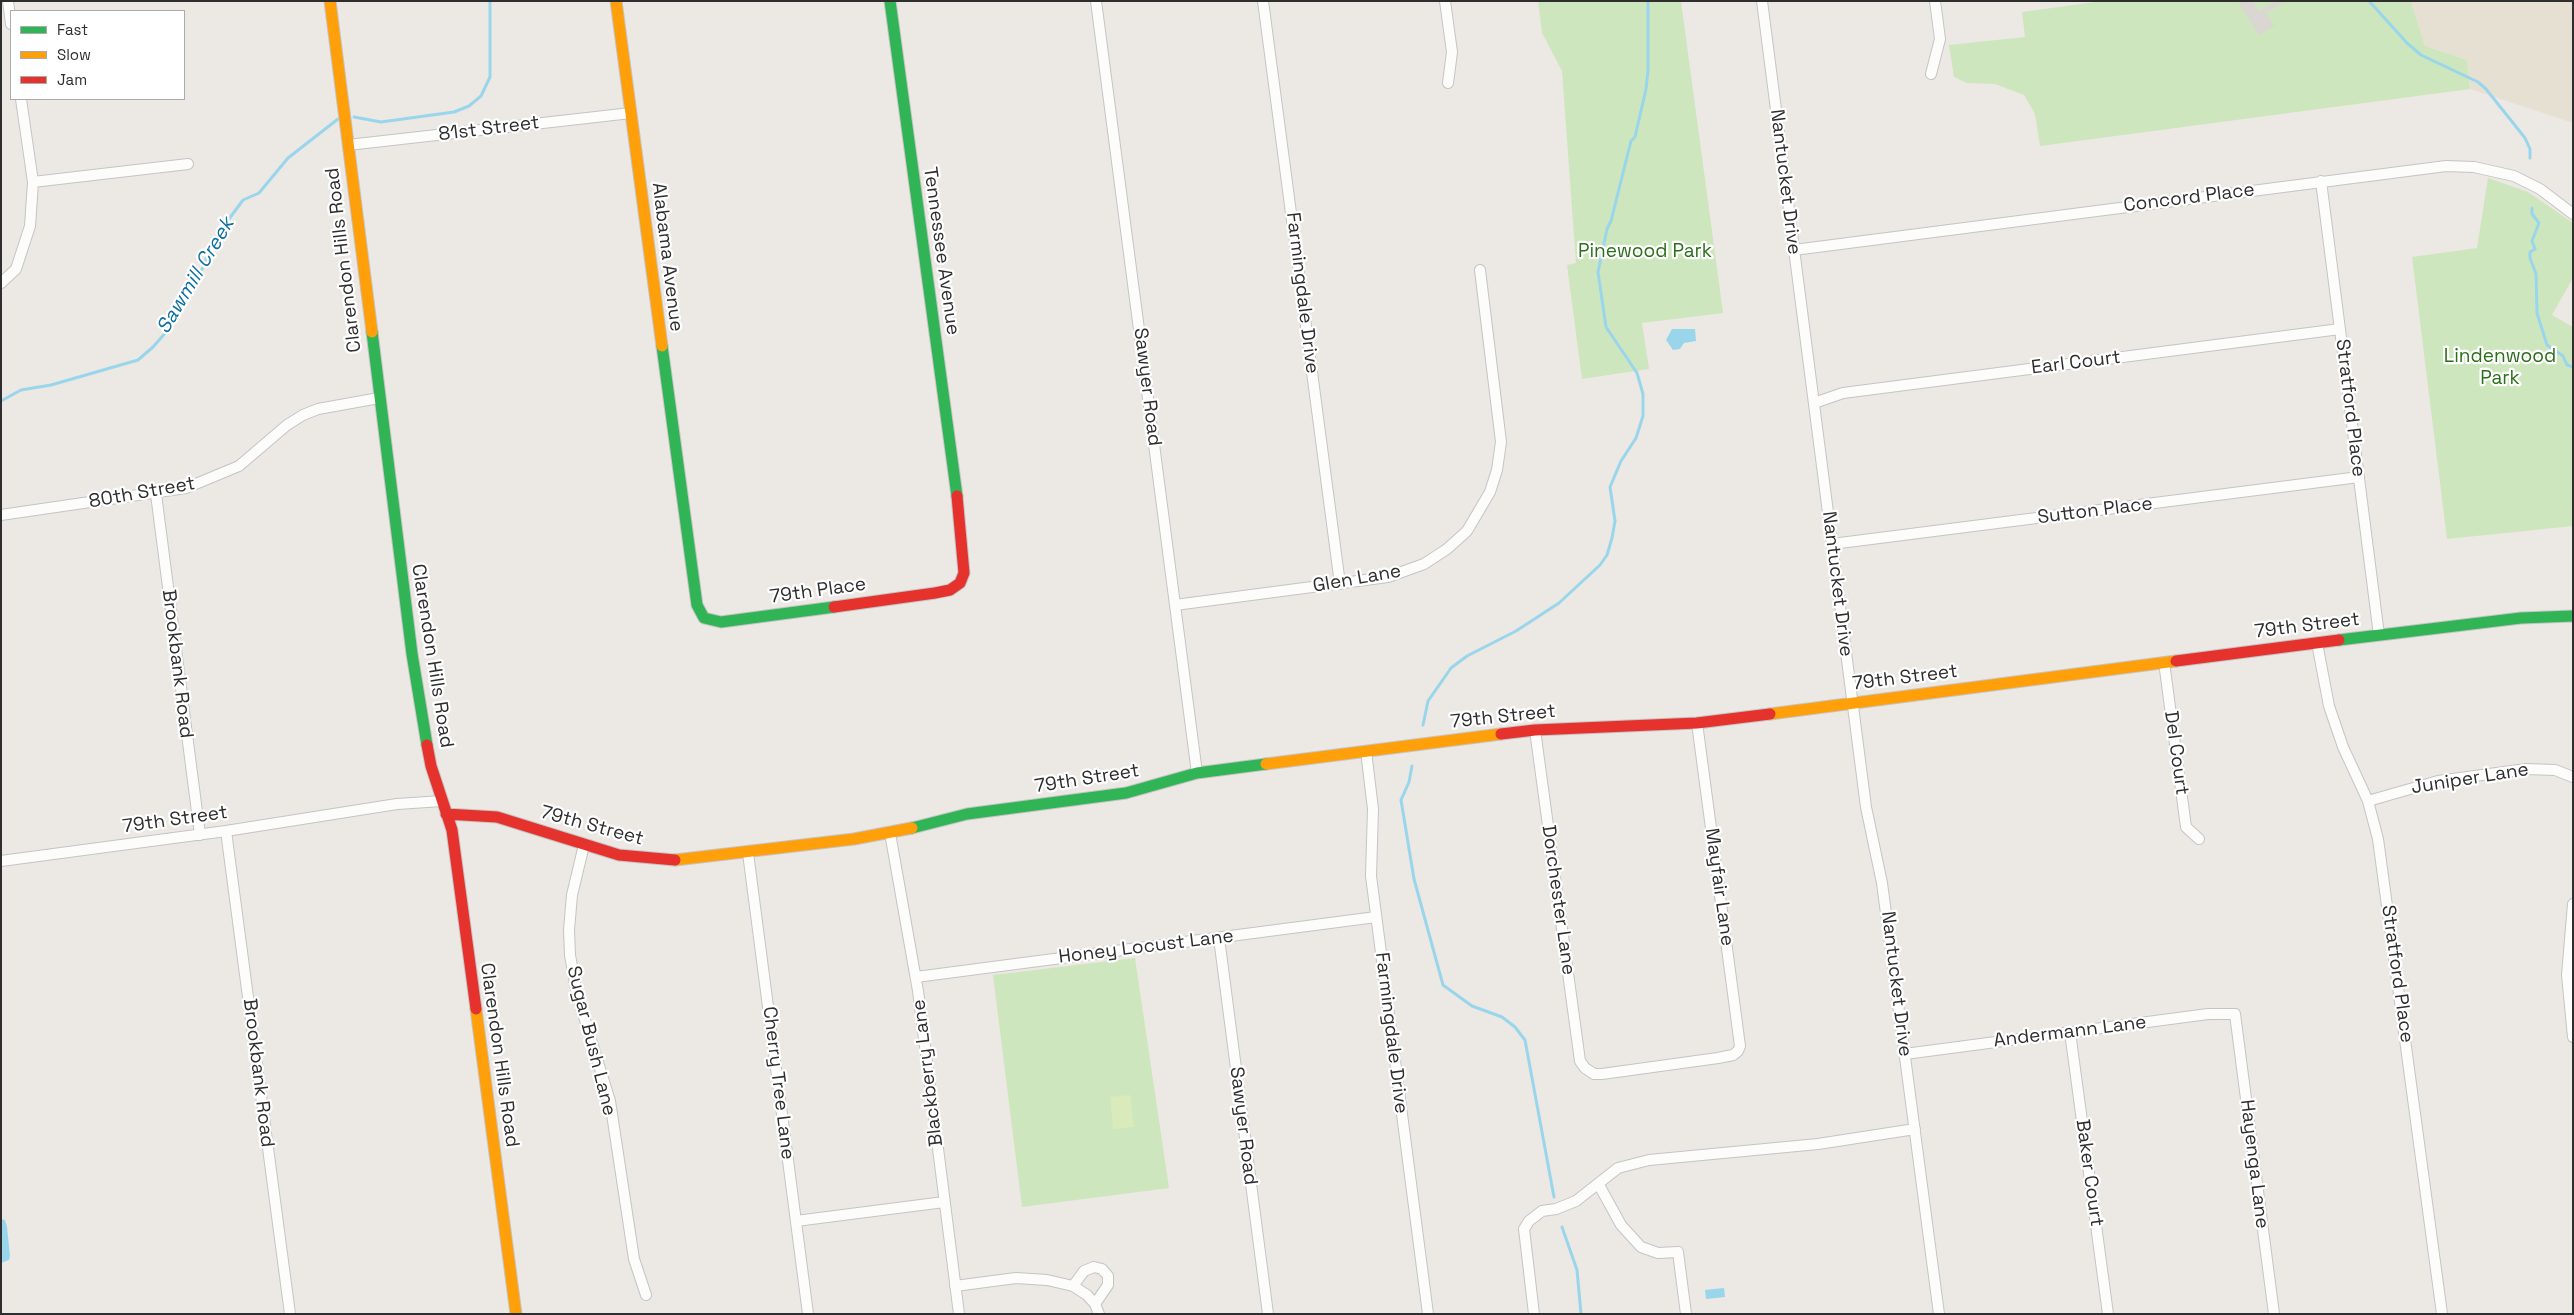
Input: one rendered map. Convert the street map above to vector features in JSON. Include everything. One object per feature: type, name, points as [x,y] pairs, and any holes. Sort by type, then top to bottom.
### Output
[{"type":"street","points":[[8,1],[10,16]]},
{"type":"street","name":"Clarendon Hills Road","points":[[330,1],[412,654],[431,766],[452,830],[516,1314]]},
{"type":"street","name":"Alabama Avenue","points":[[616,1],[684,517]]},
{"type":"street","name":"Tennessee Avenue","points":[[890,1],[958,506]]},
{"type":"street","name":"Sawyer Road","points":[[1096,1],[1197,773]]},
{"type":"street","name":"Farmingdale Drive","points":[[1263,1],[1340,584]]},
{"type":"street","points":[[1445,1],[1452,52],[1448,83]]},
{"type":"street","name":"Nantucket Drive","points":[[1762,1],[1866,807],[1882,883],[1939,1314]]},
{"type":"street","points":[[1931,74],[1939,48],[1935,1]]},
{"type":"street","points":[[1,283],[16,269],[27,238],[33,182],[21,100]]},
{"type":"street","name":"81st Street","points":[[348,146],[631,113]]},
{"type":"street","points":[[33,182],[188,164]]},
{"type":"street","name":"Concord Place","points":[[1794,250],[2431,167],[2474,167],[2498,172],[2527,183],[2573,214]]},
{"type":"street","name":"Stratford Place","points":[[2321,181],[2379,635]]},
{"type":"street","name":"Glen Lane","points":[[1175,605],[1340,584],[1400,574],[1437,556],[1467,531],[1490,492],[1498,465],[1500,435],[1480,270]]},
{"type":"street","name":"Earl Court","points":[[1814,403],[1843,393],[2340,329]]},
{"type":"street","name":"80th Street","points":[[1,515],[156,494],[199,484],[239,466],[287,425],[303,414],[318,409],[379,398]]},
{"type":"street","name":"Sutton Place","points":[[1832,544],[2359,477]]},
{"type":"street","name":"Brookbank Road","points":[[156,494],[200,835]]},
{"type":"street","name":"79th Place","points":[[684,517],[696,605],[704,618],[721,622],[950,590],[960,583],[964,573],[958,506]]},
{"type":"street","name":"79th Street","points":[[446,814],[497,817],[619,855],[658,860],[690,860],[890,833],[967,814],[1126,793],[1197,773],[1366,751],[1535,730],[1697,723],[2379,635],[2521,618],[2573,616]]},
{"type":"street","name":"Stratford Place","points":[[2316,643],[2322,677],[2334,724],[2368,801],[2382,862],[2442,1314]]},
{"type":"street","name":"Del Court","points":[[2164,662],[2186,826],[2199,839]]},
{"type":"street","name":"Mayfair Lane","points":[[1584,1068],[1594,1074],[1602,1074],[1718,1058],[1733,1055],[1738,1051],[1740,1041],[1697,723]]},
{"type":"street","name":"Dorchester Lane","points":[[1535,730],[1578,1048],[1580,1061],[1584,1068]]},
{"type":"street","name":"Farmingdale Drive","points":[[1366,751],[1373,809],[1370,864],[1428,1314]]},
{"type":"street","name":"Juniper Lane","points":[[2368,801],[2438,780],[2526,769],[2555,770],[2573,777]]},
{"type":"street","name":"79th Street","points":[[1,861],[200,835],[397,804],[442,800]]},
{"type":"street","name":"Brookbank Road","points":[[226,831],[290,1314]]},
{"type":"street","name":"Blackberry Lane","points":[[890,833],[916,978],[959,1314]]},
{"type":"street","name":"Sugar Bush Lane","points":[[584,845],[572,895],[569,930],[570,955],[577,994],[610,1101],[634,1259],[646,1295]]},
{"type":"street","name":"Cherry Tree Lane","points":[[748,853],[808,1314]]},
{"type":"street","points":[[2573,904],[2567,975],[2573,1037]]},
{"type":"street","name":"Honey Locust Lane","points":[[916,978],[1376,917]]},
{"type":"street","name":"Sawyer Road","points":[[1219,938],[1268,1314]]},
{"type":"street","name":"Andermann Lane","points":[[1905,1054],[2208,1014],[2235,1014]]},
{"type":"street","name":"Hayenga Lane","points":[[2235,1014],[2274,1314]]},
{"type":"street","name":"Baker Court","points":[[2070,1032],[2108,1314]]},
{"type":"street","points":[[1534,1314],[1524,1229],[1529,1221],[1542,1211],[1556,1209],[1576,1201],[1618,1168],[1649,1160],[1818,1144],[1914,1128]]},
{"type":"street","points":[[1599,1184],[1621,1225],[1641,1247],[1658,1253],[1678,1252],[1686,1314]]},
{"type":"street","points":[[796,1221],[944,1202]]},
{"type":"street","points":[[1072,1286],[1084,1271],[1094,1267],[1102,1269],[1108,1276],[1108,1285],[1095,1304]]},
{"type":"street","points":[[955,1286],[1030,1278],[1072,1286],[1087,1295],[1095,1304],[1099,1314]]},
{"type":"shaded area","points":[[2238,1],[2253,1],[2259,11],[2272,3],[2271,1],[2286,1],[2266,13],[2274,26],[2258,35]]},
{"type":"shaded area","points":[[2411,1],[2573,1],[2573,123],[2470,89],[2467,60],[2425,46]]},
{"type":"green space","name":"Pinewood Park","points":[[1538,1],[1681,1],[1723,313],[1642,323],[1649,369],[1582,379],[1567,265],[1576,263],[1562,71],[1542,33]]},
{"type":"green space","points":[[2103,1],[2411,1],[2425,46],[2467,60],[2470,89],[2040,146],[2035,114],[2024,95],[1995,84],[1967,83],[1954,77],[1949,45],[2025,37],[2022,12]]},
{"type":"green space","name":"Lindenwood Park","points":[[2488,178],[2528,192],[2573,223],[2573,278],[2552,315],[2573,327],[2573,526],[2447,539],[2412,257],[2477,248]]},
{"type":"green space","points":[[1135,958],[1169,1188],[1022,1207],[993,975]]},
{"type":"green space","points":[[1130,1095],[1134,1127],[1113,1129],[1110,1097]]},
{"type":"water","points":[[1672,329],[1695,329],[1696,341],[1684,343],[1680,349],[1673,350],[1666,340]]},
{"type":"water","points":[[1,1219],[5,1220],[7,1227],[10,1256],[9,1260],[1,1263]]},
{"type":"water","points":[[1724,1288],[1725,1297],[1706,1299],[1705,1290]]},
{"type":"waterway","name":"Sawmill Creek","points":[[354,117],[381,122],[454,112],[469,106],[481,96],[490,77],[490,1]]},
{"type":"waterway","points":[[1423,725],[1428,701],[1451,668],[1467,656],[1516,631],[1559,603],[1600,565],[1607,555],[1615,521],[1610,487],[1621,461],[1636,438],[1643,416],[1643,394],[1637,373],[1606,327],[1598,272],[1607,229],[1611,221],[1631,141],[1635,137],[1646,89],[1648,70],[1648,1]]},
{"type":"waterway","points":[[2369,1],[2407,43],[2421,55],[2478,82],[2486,89],[2525,138],[2530,149],[2530,158]]},
{"type":"waterway","name":"Sawmill Creek","points":[[1,401],[21,390],[51,385],[138,360],[167,331],[169,319],[204,266],[209,246],[243,200],[259,193],[288,158],[338,119]]},
{"type":"waterway","points":[[2532,208],[2532,214],[2539,223],[2532,241],[2535,249],[2530,252],[2530,258],[2536,274],[2537,313],[2547,345],[2563,356],[2567,365],[2573,367]]},
{"type":"waterway","points":[[1412,766],[1409,782],[1401,800],[1414,879],[1443,985],[1472,1006],[1502,1017],[1515,1027],[1525,1040],[1554,1197]]},
{"type":"waterway","points":[[1562,1227],[1577,1270],[1581,1314]]},
{"type":"traffic: fast","points":[[890,1],[957,496]]},
{"type":"traffic: fast","points":[[372,332],[412,654],[427,745]]},
{"type":"traffic: fast","points":[[662,346],[697,605],[704,618],[721,622],[834,607]]},
{"type":"traffic: fast","points":[[2339,640],[2521,618],[2573,616]]},
{"type":"traffic: fast","points":[[912,828],[967,814],[1126,793],[1197,773],[1266,764]]},
{"type":"traffic: slow","points":[[330,1],[372,332]]},
{"type":"traffic: slow","points":[[616,1],[662,346]]},
{"type":"traffic: slow","points":[[1770,714],[2176,661]]},
{"type":"traffic: slow","points":[[1266,764],[1501,734]]},
{"type":"traffic: slow","points":[[675,860],[854,839],[912,828]]},
{"type":"traffic: slow","points":[[476,1009],[516,1314]]},
{"type":"traffic: jam","points":[[834,607],[935,593],[950,590],[960,583],[964,573],[957,496]]},
{"type":"traffic: jam","points":[[2176,661],[2339,640]]},
{"type":"traffic: jam","points":[[1501,734],[1535,730],[1697,723],[1770,714]]},
{"type":"traffic: jam","points":[[427,745],[431,766],[452,830],[476,1009]]},
{"type":"traffic: jam","points":[[446,814],[497,817],[619,855],[675,860]]}]
